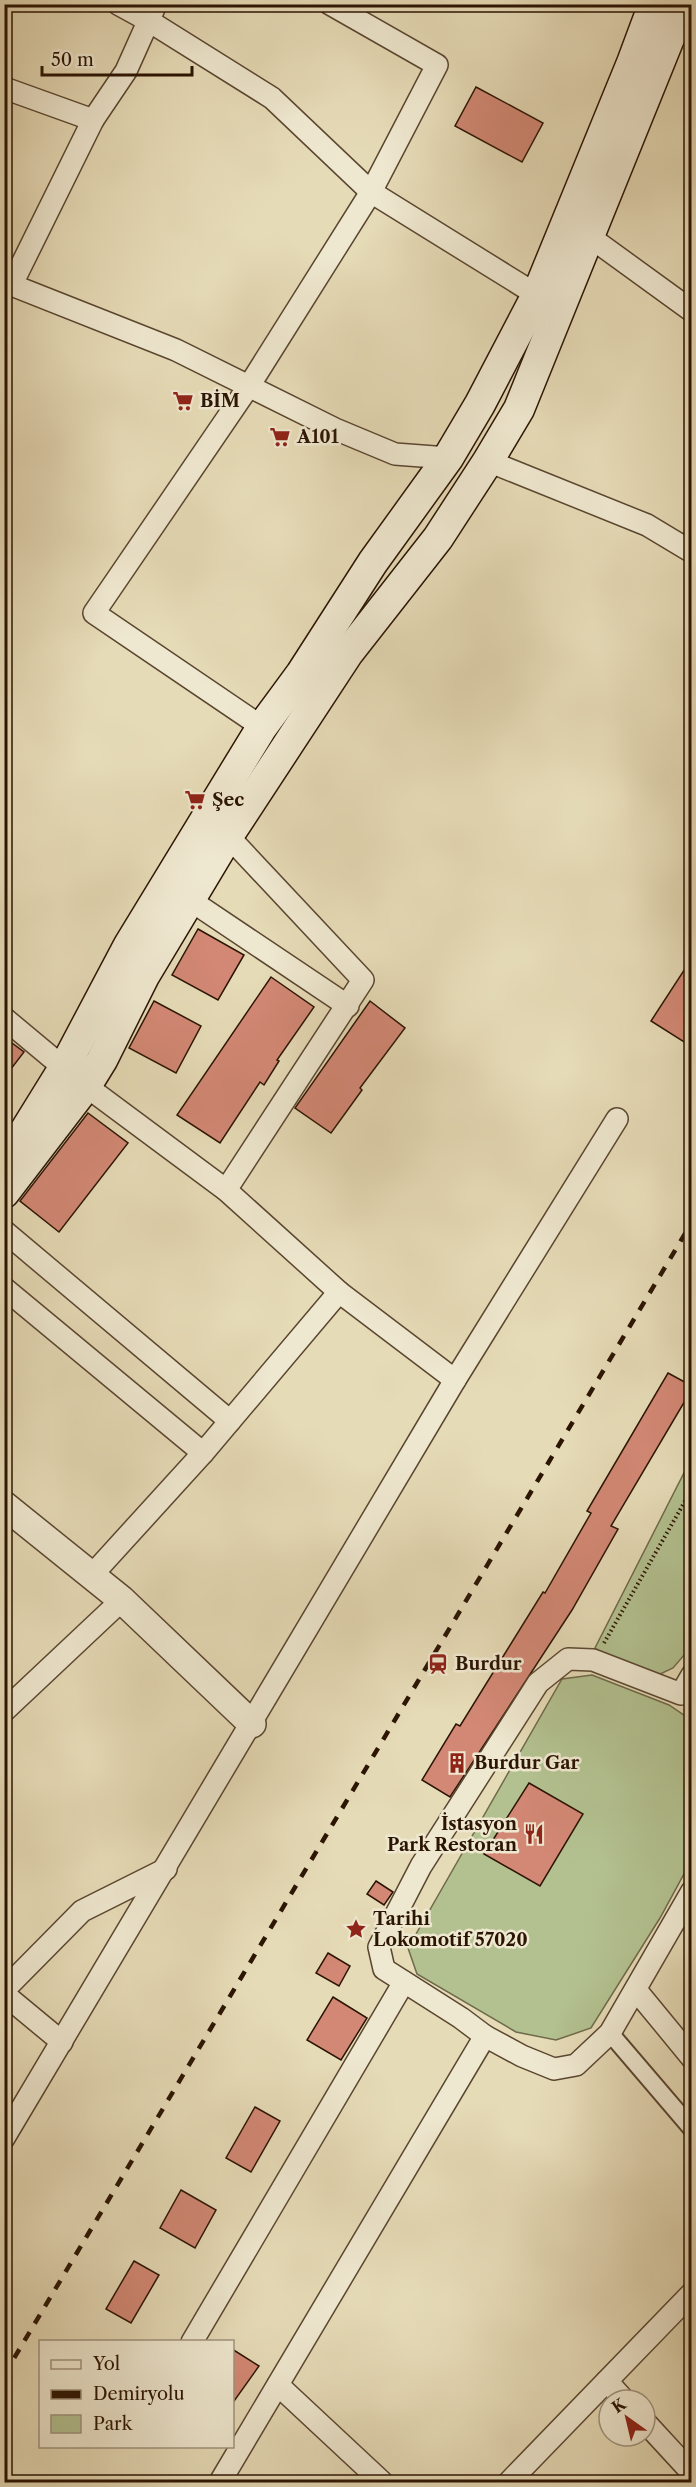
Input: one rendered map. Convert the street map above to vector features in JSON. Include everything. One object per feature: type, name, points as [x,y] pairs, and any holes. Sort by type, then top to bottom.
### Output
[{"type":"main road","points":[[4,1157],[75,1077],[102,1060],[144,976],[228,836],[348,653],[438,538],[519,409],[590,237],[670,11]]},
{"type":"main road","points":[[4,1193],[75,1077],[129,945],[262,727],[301,674],[373,562],[448,458],[537,296],[632,63],[670,11]]},
{"type":"main road","points":[[448,458],[488,461]]},
{"type":"street","points":[[118,4],[152,13],[272,98],[371,192],[537,296]]},
{"type":"street","points":[[262,727],[94,614],[249,386],[371,192],[437,65],[330,4]]},
{"type":"street","points":[[152,13],[126,71],[93,120],[8,283],[176,350],[335,429],[395,454],[448,458]]},
{"type":"street","points":[[4,88],[93,120]]},
{"type":"street","points":[[590,237],[692,311]]},
{"type":"street","points":[[488,461],[647,525],[692,552]]},
{"type":"street","points":[[226,1190],[363,980],[228,836]]},
{"type":"street","points":[[190,900],[348,1006]]},
{"type":"street","points":[[4,1018],[75,1077],[226,1190],[339,1292],[455,1380]]},
{"type":"street","points":[[4,2138],[455,1380],[617,1119]]},
{"type":"street","points":[[4,1231],[230,1421]]},
{"type":"street","points":[[4,1288],[203,1453]]},
{"type":"street","points":[[92,1575],[203,1453],[339,1292]]},
{"type":"street","points":[[4,1505],[122,1600],[252,1724]]},
{"type":"street","points":[[4,1711],[122,1600]]},
{"type":"street","points":[[692,1675],[686,1698],[593,1659],[568,1659],[538,1683],[421,1866],[379,1947],[384,1969],[485,2036],[522,2056],[554,2069],[576,2065],[610,2033],[692,1891]]},
{"type":"street","points":[[62,2042],[4,1992],[82,1911],[166,1869]]},
{"type":"street","points":[[193,2340],[404,1982]]},
{"type":"street","points":[[636,1990],[692,2058]]},
{"type":"street","points":[[610,2033],[692,2129]]},
{"type":"street","points":[[220,2482],[485,2036]]},
{"type":"street","points":[[509,2482],[692,2293]]},
{"type":"street","points":[[607,2381],[613,2388]]},
{"type":"street","points":[[278,2385],[382,2482]]},
{"type":"street","points":[[657,2435],[692,2474]]},
{"type":"path","points":[[604,1643],[692,1489]]},
{"type":"green space","points":[[691,1459],[691,1647],[673,1668],[652,1678],[631,1672],[595,1648]]},
{"type":"green space","points":[[592,1675],[669,1705],[691,1720],[691,1861],[660,1918],[591,2028],[556,2040],[516,2032],[417,1974],[408,1948],[562,1679]]},
{"type":"building","points":[[476,87],[543,123],[522,162],[455,126]]},
{"type":"building","points":[[198,929],[244,955],[218,1000],[172,975]]},
{"type":"building","points":[[692,958],[692,1047],[651,1021]]},
{"type":"building","points":[[271,977],[314,1007],[277,1060],[279,1061],[264,1085],[260,1082],[220,1143],[177,1115]]},
{"type":"building","points":[[154,1001],[201,1026],[176,1073],[129,1048]]},
{"type":"building","points":[[370,1001],[405,1028],[360,1088],[362,1090],[331,1133],[295,1108]]},
{"type":"building","points":[[4,1037],[24,1052],[4,1078]]},
{"type":"building","points":[[88,1113],[128,1143],[59,1232],[20,1201]]},
{"type":"building","points":[[668,1373],[692,1386],[692,1389],[611,1526],[618,1529],[572,1610],[450,1797],[422,1780],[456,1724],[460,1726],[543,1592],[545,1593],[591,1513],[587,1511]]},
{"type":"building","name":"İstasyon Park Restoran","points":[[529,1783],[583,1814],[540,1886],[484,1854]]},
{"type":"building","points":[[376,1881],[393,1892],[384,1905],[367,1894]]},
{"type":"building","points":[[328,1953],[350,1966],[339,1986],[316,1973]]},
{"type":"building","points":[[333,1997],[367,2018],[341,2060],[307,2040]]},
{"type":"building","points":[[255,2107],[280,2121],[251,2172],[226,2158]]},
{"type":"building","points":[[181,2190],[216,2210],[195,2248],[160,2228]]},
{"type":"building","points":[[134,2261],[159,2275],[131,2323],[106,2309]]},
{"type":"building","points":[[234,2350],[259,2366],[234,2401]]},
{"type":"railway","points":[[4,2375],[692,1222]]},
{"type":"place","name":"BİM","points":[[183,401]]},
{"type":"place","name":"A101","points":[[280,437]]},
{"type":"place","name":"Şec","points":[[195,800]]},
{"type":"place","name":"Burdur","points":[[438,1664]]},
{"type":"place","name":"Burdur Gar","points":[[457,1763]]},
{"type":"place","name":"İstasyon Park Restoran","points":[[534,1834]]},
{"type":"place","name":"Tarihi Lokomotif 57020","points":[[356,1929]]}]
